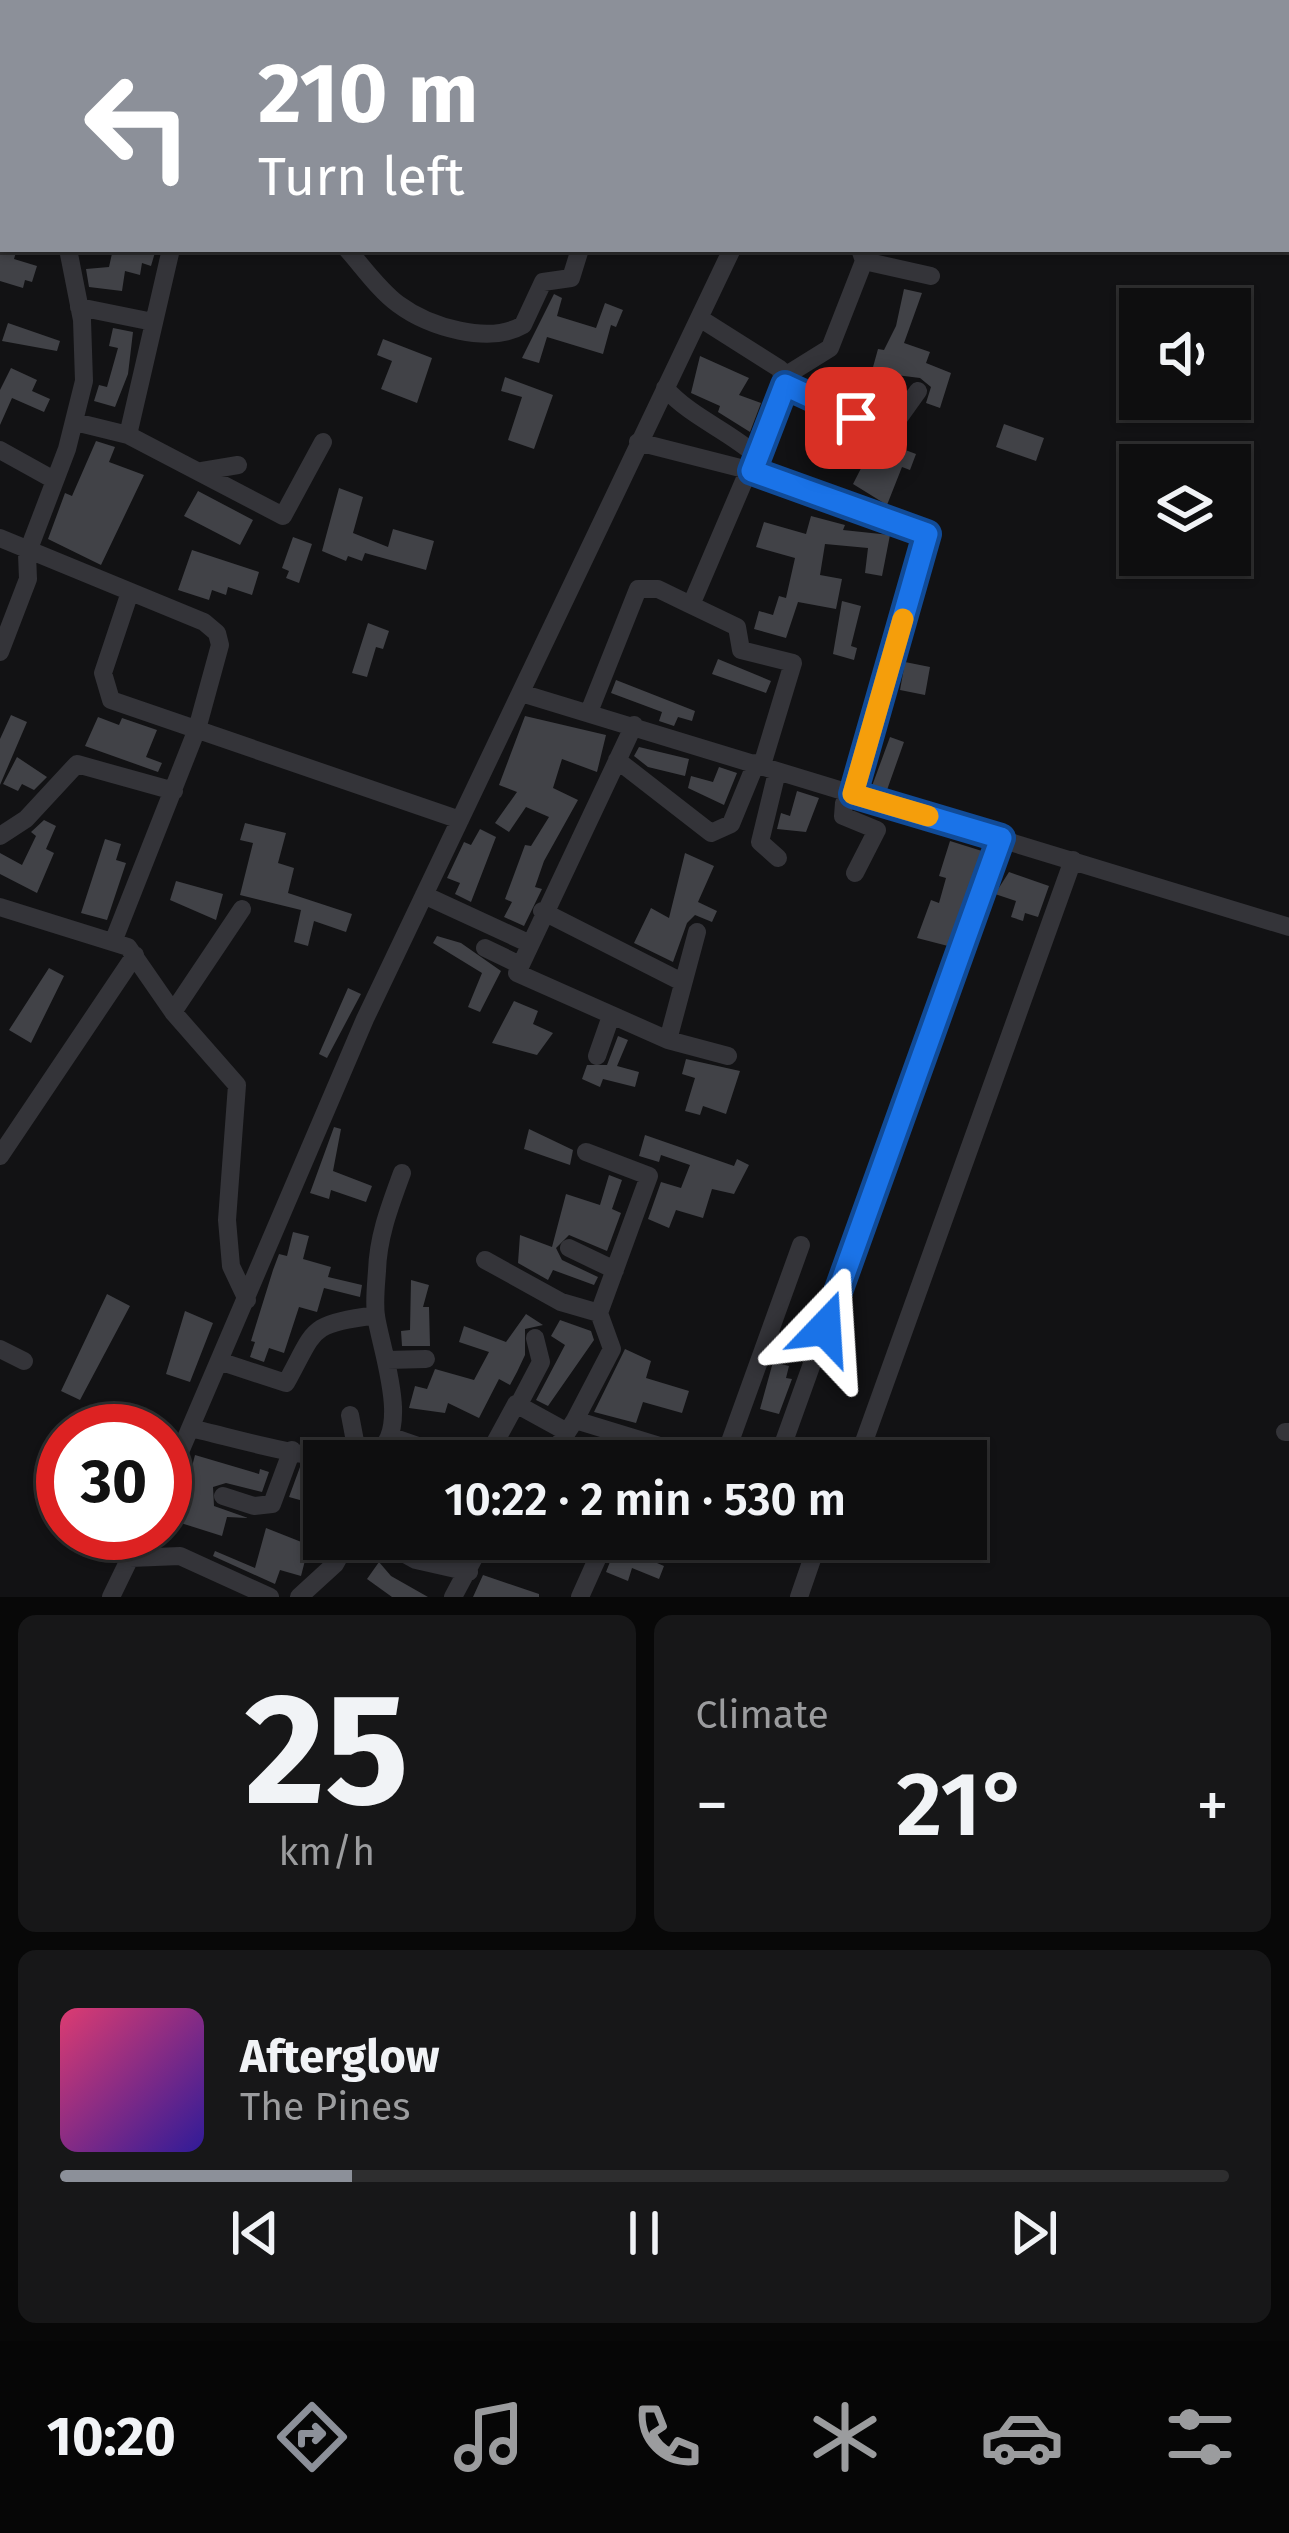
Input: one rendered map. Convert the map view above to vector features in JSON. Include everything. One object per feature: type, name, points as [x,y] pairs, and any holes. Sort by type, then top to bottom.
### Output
[{"type":"street","points":[[0,652],[28,579],[27,554],[75,422],[83,381],[80,307],[69,252]]},
{"type":"street","points":[[128,435],[170,252]]},
{"type":"street","points":[[350,252],[398,304],[441,324],[495,334],[523,325],[542,282],[571,278],[579,252]]},
{"type":"street","points":[[192,1433],[365,1019],[424,895],[451,818],[521,692],[731,252]]},
{"type":"street","points":[[691,605],[755,464],[785,380],[830,348],[862,255],[931,276]]},
{"type":"street","points":[[80,307],[153,322]]},
{"type":"street","points":[[700,319],[785,380],[876,426],[898,419],[918,391]]},
{"type":"street","points":[[665,388],[691,415],[732,434],[755,464]]},
{"type":"street","points":[[75,422],[128,435],[283,516],[322,442]]},
{"type":"street","points":[[638,442],[755,464],[927,534],[853,794],[844,803],[843,816],[872,826],[877,835],[855,873]]},
{"type":"street","points":[[0,450],[54,480]]},
{"type":"street","points":[[202,471],[238,465]]},
{"type":"street","points":[[0,538],[27,554],[204,622],[218,633],[220,645],[197,729],[112,942]]},
{"type":"street","points":[[590,712],[638,589],[658,589],[734,624],[741,650],[793,663],[765,767],[760,842],[778,858]]},
{"type":"street","points":[[128,595],[103,673],[108,698],[451,818]]},
{"type":"street","points":[[521,692],[1289,927]]},
{"type":"street","points":[[634,725],[518,964],[522,976],[611,1016],[668,1040],[728,1056]]},
{"type":"street","points":[[617,760],[711,832],[730,824],[765,767]]},
{"type":"street","points":[[0,836],[26,819],[77,764],[174,791]]},
{"type":"street","points":[[785,1440],[1001,838]]},
{"type":"street","points":[[865,1440],[1073,860]]},
{"type":"street","points":[[424,895],[528,943]]},
{"type":"street","points":[[0,908],[112,942],[135,955],[173,1012],[241,1095],[229,1239],[231,1266],[248,1300]]},
{"type":"street","points":[[173,1012],[242,909]]},
{"type":"street","points":[[542,911],[682,982]]},
{"type":"street","points":[[668,1040],[698,932]]},
{"type":"street","points":[[485,948],[518,964]]},
{"type":"street","points":[[4,1149],[135,955]]},
{"type":"street","points":[[597,1056],[611,1016]]},
{"type":"street","points":[[562,1440],[612,1348],[599,1313],[649,1177],[586,1152]]},
{"type":"street","points":[[392,1437],[387,1360],[376,1315],[378,1244],[401,1173]]},
{"type":"street","points":[[731,1440],[801,1245]]},
{"type":"street","points":[[569,1248],[615,1270]]},
{"type":"street","points":[[485,1261],[561,1302],[599,1313]]},
{"type":"street","points":[[222,1362],[286,1383],[302,1346],[325,1323],[376,1315]]},
{"type":"street","points":[[497,1440],[541,1362],[535,1338]]},
{"type":"street","points":[[0,1349],[23,1361]]},
{"type":"street","points":[[387,1360],[426,1359]]},
{"type":"street","points":[[519,1403],[571,1426],[627,1440]]},
{"type":"street","points":[[350,1415],[360,1440]]},
{"type":"street","points":[[194,1429],[303,1451]]},
{"type":"street","points":[[388,1440],[392,1437]]},
{"type":"street","points":[[392,1437],[401,1440]]},
{"type":"street","points":[[223,1496],[272,1504],[292,1450]]},
{"type":"street","points":[[111,1597],[129,1560]]},
{"type":"street","points":[[189,1560],[270,1597]]},
{"type":"street","points":[[299,1597],[336,1560]]},
{"type":"street","points":[[416,1560],[469,1572]]},
{"type":"street","points":[[453,1597],[474,1560]]},
{"type":"street","points":[[580,1597],[597,1560]]},
{"type":"street","points":[[799,1597],[811,1560]]},
{"type":"building","points":[[0,252],[16,252],[14,259],[37,266],[32,282],[25,280],[23,288],[0,281]]},
{"type":"building","points":[[112,252],[155,252],[151,266],[142,263],[140,275],[125,271],[122,291],[89,287],[86,269],[109,267]]},
{"type":"building","points":[[904,289],[922,293],[904,343],[930,352],[926,363],[951,373],[940,408],[926,403],[931,387],[920,378],[896,375],[884,408],[831,383],[837,367],[870,378],[878,349],[884,350],[896,326]]},
{"type":"building","points":[[554,294],[562,298],[557,316],[596,328],[605,303],[623,310],[616,327],[611,325],[603,354],[547,337],[539,363],[522,358]]},
{"type":"building","points":[[8,323],[60,341],[57,351],[2,341]]},
{"type":"building","points":[[113,328],[133,332],[128,374],[115,407],[94,401],[99,385],[107,387],[118,348],[109,346]]},
{"type":"building","points":[[383,339],[432,358],[417,403],[381,389],[392,361],[377,355]]},
{"type":"building","points":[[700,356],[749,378],[739,395],[761,403],[750,432],[718,412],[720,406],[691,393]]},
{"type":"building","points":[[11,368],[37,380],[32,391],[50,399],[44,412],[12,398],[0,425],[0,390]]},
{"type":"building","points":[[505,377],[553,395],[534,449],[508,440],[522,397],[501,391]]},
{"type":"building","points":[[1004,424],[1044,438],[1036,461],[996,447]]},
{"type":"building","points":[[876,439],[916,454],[910,470],[902,467],[887,505],[853,484]]},
{"type":"building","points":[[96,441],[115,447],[109,462],[144,475],[101,565],[48,539],[65,493],[72,496]]},
{"type":"building","points":[[339,488],[363,497],[353,533],[388,547],[393,529],[434,541],[426,570],[365,553],[362,561],[348,556],[346,561],[322,551]]},
{"type":"building","points":[[198,491],[253,520],[240,545],[184,516]]},
{"type":"building","points":[[811,516],[845,525],[843,530],[890,535],[882,576],[865,573],[868,548],[825,544],[820,575],[842,579],[836,609],[798,602],[786,638],[754,629],[759,611],[773,615],[779,596],[786,598],[795,558],[756,547],[764,522],[806,534]]},
{"type":"building","points":[[293,537],[312,544],[299,583],[286,578],[289,571],[282,568]]},
{"type":"building","points":[[192,550],[259,572],[252,595],[228,587],[226,595],[212,590],[209,600],[178,590]]},
{"type":"building","points":[[842,601],[861,606],[851,646],[857,648],[854,660],[833,654]]},
{"type":"building","points":[[368,623],[389,631],[383,649],[376,647],[367,677],[352,673]]},
{"type":"building","points":[[718,659],[771,681],[766,693],[712,674]]},
{"type":"building","points":[[905,662],[930,667],[925,695],[900,690]]},
{"type":"building","points":[[616,680],[695,711],[692,721],[678,717],[674,726],[659,721],[662,712],[611,693]]},
{"type":"building","points":[[11,715],[27,722],[0,785],[0,739]]},
{"type":"building","points":[[525,716],[606,735],[597,772],[562,759],[553,788],[578,800],[544,861],[535,887],[542,889],[524,926],[504,917],[512,902],[505,899],[525,845],[531,846],[549,817],[526,807],[509,832],[495,823],[517,792],[499,785]]},
{"type":"building","points":[[98,717],[119,725],[122,718],[157,730],[146,757],[162,763],[158,772],[85,746]]},
{"type":"building","points":[[890,737],[904,742],[887,790],[872,786]]},
{"type":"building","points":[[639,747],[689,759],[685,776],[648,767],[634,756]]},
{"type":"building","points":[[17,757],[47,777],[34,790],[22,784],[18,791],[3,784]]},
{"type":"building","points":[[719,767],[737,773],[724,805],[688,788],[691,776],[713,782]]},
{"type":"building","points":[[797,791],[819,798],[806,832],[777,829],[781,813],[790,816]]},
{"type":"building","points":[[44,820],[56,826],[46,849],[54,853],[37,893],[0,874],[0,853],[22,865],[36,836],[31,832]]},
{"type":"building","points":[[245,823],[286,833],[278,863],[294,868],[288,893],[352,914],[346,932],[314,921],[308,946],[294,942],[301,910],[240,895],[253,843],[240,840]]},
{"type":"building","points":[[480,829],[496,837],[471,902],[455,894],[460,883],[447,878],[464,842],[471,845]]},
{"type":"building","points":[[105,839],[121,844],[116,860],[126,863],[107,920],[81,913]]},
{"type":"building","points":[[950,841],[982,851],[948,946],[917,938],[931,900],[939,903],[946,878],[939,876]]},
{"type":"building","points":[[685,853],[714,866],[698,902],[717,911],[712,922],[695,915],[687,923],[673,962],[634,943],[651,908],[669,918]]},
{"type":"building","points":[[1009,872],[1049,886],[1038,917],[1025,913],[1023,921],[1011,917],[1016,901],[995,894]]},
{"type":"building","points":[[176,881],[223,894],[216,920],[170,900]]},
{"type":"building","points":[[437,936],[461,943],[501,971],[480,1012],[468,1007],[482,973],[433,943]]},
{"type":"building","points":[[49,968],[64,976],[31,1043],[9,1030]]},
{"type":"building","points":[[348,988],[361,994],[327,1058],[319,1054]]},
{"type":"building","points":[[514,1001],[538,1011],[533,1024],[553,1033],[537,1055],[492,1043]]},
{"type":"building","points":[[618,1036],[628,1040],[617,1066],[639,1072],[635,1087],[603,1079],[600,1087],[582,1079],[587,1065],[607,1065]]},
{"type":"building","points":[[686,1059],[740,1071],[726,1114],[703,1106],[700,1115],[685,1111],[695,1078],[682,1074]]},
{"type":"building","points":[[334,1127],[341,1129],[333,1171],[372,1186],[366,1202],[331,1190],[329,1199],[310,1193]]},
{"type":"building","points":[[529,1129],[573,1150],[570,1165],[524,1149]]},
{"type":"building","points":[[645,1135],[734,1166],[737,1159],[749,1165],[734,1194],[712,1189],[703,1218],[676,1210],[669,1228],[648,1219],[661,1182],[681,1188],[690,1165],[661,1155],[659,1162],[639,1156]]},
{"type":"building","points":[[609,1175],[622,1180],[612,1209],[621,1213],[607,1251],[569,1235],[556,1248],[562,1260],[598,1277],[594,1285],[553,1270],[548,1280],[518,1263],[520,1235],[552,1247],[566,1194],[600,1205]]},
{"type":"building","points":[[293,1232],[309,1236],[303,1259],[331,1267],[328,1277],[362,1285],[360,1297],[324,1288],[317,1312],[299,1307],[284,1353],[269,1348],[264,1362],[250,1357],[255,1342],[251,1341],[279,1254],[287,1256]]},
{"type":"building","points":[[411,1280],[429,1285],[423,1307],[429,1307],[430,1346],[402,1346],[401,1331],[410,1330]]},
{"type":"building","points":[[107,1294],[130,1306],[80,1400],[61,1391]]},
{"type":"building","points":[[185,1311],[213,1323],[190,1382],[166,1374]]},
{"type":"building","points":[[526,1314],[543,1325],[525,1329],[525,1355],[517,1372],[510,1385],[499,1379],[479,1418],[448,1403],[445,1413],[409,1408],[415,1386],[427,1389],[435,1369],[474,1380],[489,1352],[459,1342],[464,1326],[506,1342]]},
{"type":"building","points":[[560,1320],[591,1331],[594,1340],[548,1406],[536,1400],[565,1345],[551,1336]]},
{"type":"building","points":[[625,1349],[651,1361],[646,1378],[689,1391],[682,1413],[643,1402],[636,1423],[594,1412]]},
{"type":"building","points":[[773,1362],[789,1366],[786,1378],[792,1379],[779,1414],[760,1409]]},
{"type":"building","points":[[195,1455],[259,1474],[260,1469],[269,1472],[262,1492],[226,1483],[213,1487],[214,1506],[248,1518],[227,1517],[222,1536],[192,1527]]},
{"type":"building","points":[[300,1467],[303,1468],[303,1501],[289,1497]]},
{"type":"building","points":[[266,1528],[303,1543],[301,1576],[280,1570],[275,1584],[213,1556],[215,1551],[255,1568]]},
{"type":"building","points":[[611,1560],[650,1560],[664,1566],[659,1579],[632,1568],[628,1581],[606,1572]]},
{"type":"building","points":[[379,1562],[391,1576],[428,1597],[392,1597],[367,1579]]},
{"type":"building","points":[[483,1575],[539,1594],[539,1597],[473,1597]]},
{"type":"slow traffic","points":[[903,619],[853,794],[928,816]]},
{"type":"route","points":[[825,1328],[1001,838],[853,794],[927,534],[752,471],[785,385],[856,418]]}]
